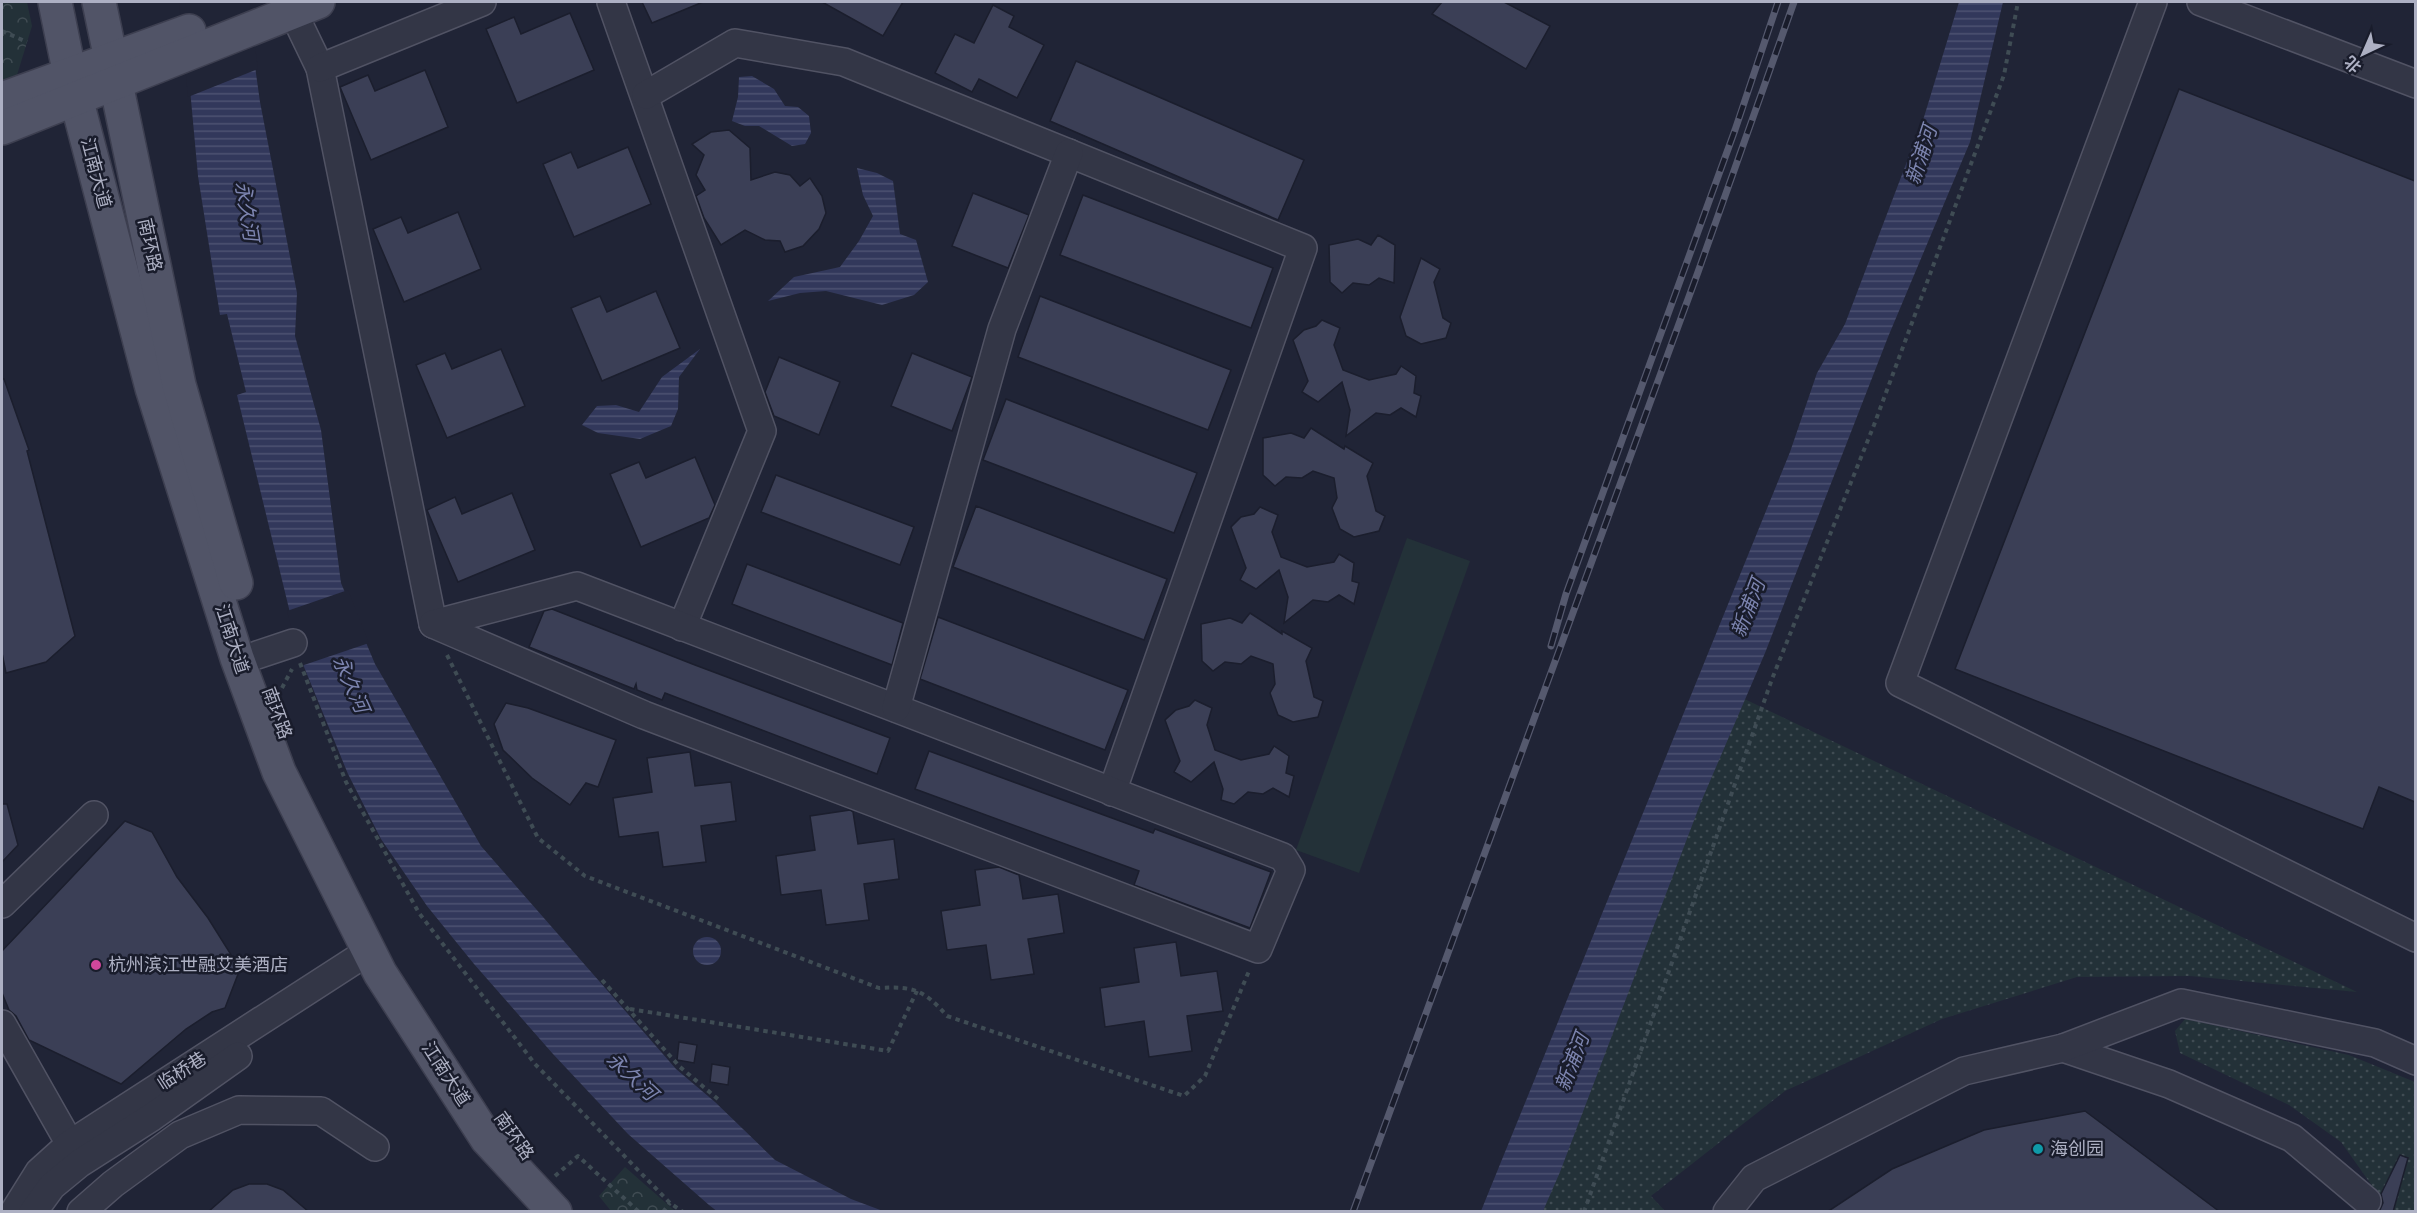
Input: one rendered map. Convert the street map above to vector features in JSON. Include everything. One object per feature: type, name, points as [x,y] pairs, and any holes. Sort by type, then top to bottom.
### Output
[{"type":"main road","name":"江南大道","points":[[56,2],[73,87],[152,388],[237,658],[279,772],[372,957],[487,1139],[551,1197]]},
{"type":"main road","points":[[99,2],[113,72]]},
{"type":"main road","points":[[2,128],[73,87],[285,7]]},
{"type":"main road","name":"南环路","points":[[113,72],[179,385],[257,655],[294,762],[396,962],[551,1197],[567,1212]]},
{"type":"main road","points":[[2,99],[73,87]]},
{"type":"street","points":[[320,68],[482,2]]},
{"type":"street","points":[[611,2],[646,95],[762,431],[682,627]]},
{"type":"street","points":[[2153,2],[1900,683],[2415,938]]},
{"type":"street","points":[[2201,2],[2415,84]]},
{"type":"street","points":[[285,7],[320,68],[433,624]]},
{"type":"street","points":[[646,95],[735,43],[844,62],[1303,248],[1112,792]]},
{"type":"street","points":[[896,708],[1002,329],[1069,153]]},
{"type":"street","points":[[577,586],[1282,857],[1291,870],[1258,950],[644,715],[433,624],[577,586]]},
{"type":"street","points":[[257,655],[293,644]]},
{"type":"street","points":[[2,904],[94,815]]},
{"type":"street","name":"临桥巷","points":[[14,1212],[45,1179],[70,1144],[372,957]]},
{"type":"street","name":"临桥巷","points":[[33,1212],[45,1179],[80,1163],[152,1117],[327,993],[372,957]]},
{"type":"street","points":[[1727,1212],[1754,1178],[1964,1071],[2063,1048],[2181,1003],[2375,1043],[2415,1061]]},
{"type":"street","points":[[2,1024],[70,1144]]},
{"type":"street","points":[[2063,1048],[2169,1084],[2292,1138],[2367,1201]]},
{"type":"street","points":[[45,1179],[82,1210],[180,1135],[239,1110],[321,1111],[375,1147]]},
{"type":"path","points":[[1584,1212],[1772,679],[1874,425],[2004,75],[2018,2]]},
{"type":"path","points":[[2,31],[27,42]]},
{"type":"path","points":[[433,624],[538,838],[585,876],[879,988],[904,987],[917,991],[930,997],[947,1016],[1184,1096],[1205,1076],[1258,950]]},
{"type":"path","points":[[282,688],[293,667],[299,663],[346,782],[419,913],[535,1064],[670,1203],[683,1212]]},
{"type":"path","points":[[602,980],[680,1066],[719,1100]]},
{"type":"path","points":[[630,1009],[888,1051],[917,991]]},
{"type":"path","points":[[551,1197],[578,1156],[639,1212]]},
{"type":"path","points":[[663,1212],[670,1203]]},
{"type":"green space","points":[[2,2],[27,2],[32,26],[17,75],[2,82]]},
{"type":"green space","points":[[1407,538],[1470,561],[1359,873],[1296,850]]},
{"type":"green space","points":[[1732,693],[2357,992],[2190,976],[2077,977],[1942,1019],[1785,1091],[1651,1196],[1665,1211],[1534,1212]]},
{"type":"green space","points":[[2185,1019],[2349,1055],[2415,1082],[2415,1211],[2390,1211],[2341,1142],[2289,1105],[2180,1053],[2175,1031]]},
{"type":"green space","points":[[625,1167],[675,1211],[611,1211],[599,1196]]},
{"type":"water","name":"永久河","points":[[182,2],[246,2],[260,102],[297,293],[295,336],[321,430],[341,583],[375,664],[481,846],[676,1069],[715,1102],[775,1160],[851,1199],[883,1211],[718,1212],[628,1134],[553,1054],[474,964],[427,906],[381,839],[348,774],[302,662],[237,395],[246,392],[227,314],[220,315],[198,176]]},
{"type":"water","name":"新浦河","points":[[1959,2],[2003,2],[1970,142],[1888,337],[1765,653],[1701,802],[1560,1172],[1543,1211],[1481,1211],[1790,452],[1817,373],[1845,324],[1924,117]]},
{"type":"water","points":[[752,76],[774,89],[785,106],[798,107],[809,116],[811,133],[805,144],[792,146],[759,126],[745,126],[732,121],[738,97],[739,77]]},
{"type":"water","points":[[857,168],[877,173],[893,181],[900,234],[916,240],[928,282],[914,295],[882,305],[826,291],[800,293],[768,301],[794,277],[840,267],[859,241],[873,216],[863,195]]},
{"type":"water","points":[[700,349],[679,377],[678,409],[671,426],[640,439],[598,433],[582,425],[597,406],[616,405],[639,412],[662,377]]},
{"type":"water","points":[[707,937],[717,941],[721,951],[717,961],[707,965],[697,961],[693,951],[697,941]]},
{"type":"pier","points":[[179,2],[249,2],[258,69],[188,97]]},
{"type":"pier","points":[[348,590],[369,643],[301,666],[287,611]]},
{"type":"building","points":[[642,2],[703,2],[652,23]]},
{"type":"building","points":[[822,2],[903,2],[883,36]]},
{"type":"building","points":[[1442,2],[1504,2],[1550,26],[1526,69],[1432,14]]},
{"type":"building","points":[[993,5],[1014,16],[1009,27],[1044,45],[1017,98],[979,79],[972,92],[935,73],[955,34],[974,43]]},
{"type":"building","points":[[570,13],[594,70],[517,103],[486,29],[514,17],[521,34]]},
{"type":"building","points":[[1076,61],[1304,160],[1278,220],[1050,121]]},
{"type":"building","points":[[425,70],[448,127],[371,160],[340,87],[368,75],[375,91]]},
{"type":"building","points":[[2179,89],[2415,181],[2415,802],[2379,787],[2363,829],[1955,669]]},
{"type":"building","points":[[729,130],[750,148],[751,180],[775,172],[790,175],[800,186],[810,178],[822,196],[826,213],[819,229],[803,246],[785,252],[780,241],[765,240],[745,230],[721,245],[704,218],[696,196],[705,190],[696,175],[704,155],[692,144],[711,132]]},
{"type":"building","points":[[628,147],[651,204],[574,237],[543,164],[571,152],[578,168]]},
{"type":"building","points":[[973,193],[1029,215],[1008,268],[952,246]]},
{"type":"building","points":[[1083,195],[1273,268],[1251,328],[1060,255]]},
{"type":"building","points":[[458,212],[481,269],[404,302],[373,229],[401,217],[408,233]]},
{"type":"building","points":[[1378,235],[1395,245],[1394,283],[1379,278],[1369,285],[1353,283],[1342,293],[1330,282],[1329,245],[1358,239],[1371,245]]},
{"type":"building","points":[[1421,258],[1440,269],[1434,282],[1443,318],[1451,323],[1446,338],[1421,344],[1406,336],[1400,317]]},
{"type":"building","points":[[656,291],[680,348],[602,381],[571,308],[600,296],[607,312]]},
{"type":"building","points":[[1040,296],[1231,370],[1208,430],[1018,357]]},
{"type":"building","points":[[1322,320],[1340,328],[1334,345],[1343,370],[1369,380],[1396,374],[1401,366],[1416,376],[1414,393],[1421,396],[1416,417],[1401,408],[1390,415],[1376,413],[1346,436],[1350,410],[1342,382],[1318,402],[1302,392],[1308,381],[1293,340],[1304,330],[1316,326]]},
{"type":"building","points":[[501,349],[525,406],[447,438],[416,365],[445,353],[452,369]]},
{"type":"building","points":[[912,353],[972,377],[952,431],[891,406]]},
{"type":"building","points":[[779,357],[840,382],[819,435],[774,416],[765,392]]},
{"type":"building","points":[[2,379],[4,379],[29,450],[27,451],[75,636],[46,662],[6,673],[2,653]]},
{"type":"building","points":[[1006,399],[1197,473],[1174,533],[983,460]]},
{"type":"building","points":[[1311,428],[1344,449],[1345,446],[1373,463],[1367,476],[1376,511],[1385,516],[1379,531],[1354,537],[1340,529],[1332,508],[1337,498],[1334,478],[1313,471],[1302,478],[1286,477],[1275,486],[1263,475],[1263,438],[1291,433],[1304,438]]},
{"type":"building","points":[[695,457],[715,505],[709,518],[641,547],[610,474],[639,462],[646,478]]},
{"type":"building","points":[[776,475],[914,527],[900,565],[761,512]]},
{"type":"building","points":[[512,493],[535,550],[458,582],[427,510],[455,497],[462,514]]},
{"type":"building","points":[[976,506],[1167,579],[1144,640],[953,567]]},
{"type":"building","points":[[1260,507],[1278,515],[1272,532],[1281,557],[1307,567],[1334,562],[1339,554],[1354,563],[1352,581],[1359,583],[1354,604],[1339,595],[1328,602],[1313,600],[1284,623],[1288,597],[1279,570],[1256,589],[1240,580],[1246,568],[1231,527],[1241,517],[1254,514]]},
{"type":"building","points":[[747,564],[903,623],[892,665],[732,604]]},
{"type":"building","points":[[552,609],[890,738],[877,774],[665,693],[662,700],[637,690],[636,684],[634,689],[529,647],[544,611]]},
{"type":"building","points":[[1250,613],[1282,634],[1282,631],[1312,648],[1306,661],[1314,697],[1323,701],[1318,717],[1293,722],[1278,715],[1270,693],[1275,684],[1273,664],[1251,656],[1241,664],[1225,662],[1213,671],[1202,661],[1201,624],[1230,618],[1242,623]]},
{"type":"building","points":[[938,617],[1128,690],[1105,750],[920,679]]},
{"type":"building","points":[[1195,700],[1212,708],[1207,725],[1215,750],[1241,760],[1269,754],[1274,746],[1289,756],[1286,773],[1294,776],[1289,797],[1273,788],[1263,794],[1248,792],[1234,804],[1221,800],[1223,789],[1214,762],[1191,782],[1174,772],[1180,761],[1165,720],[1176,710],[1189,706]]},
{"type":"building","points":[[506,703],[528,708],[616,740],[598,787],[586,783],[570,805],[532,778],[503,750],[494,724]]},
{"type":"building","points":[[929,751],[1153,833],[1155,829],[1271,872],[1250,928],[1134,885],[1139,871],[915,789]]},
{"type":"building","points":[[690,752],[695,786],[731,782],[736,821],[701,826],[706,862],[663,867],[658,832],[619,837],[613,798],[652,792],[647,758]]},
{"type":"building","points":[[2,804],[7,804],[18,845],[2,862]]},
{"type":"building","points":[[850,810],[853,812],[858,844],[894,839],[899,879],[864,884],[869,920],[826,925],[821,890],[781,895],[776,856],[815,850],[810,816]]},
{"type":"building","points":[[125,821],[152,832],[177,877],[208,918],[240,969],[225,1008],[212,1012],[186,1029],[121,1084],[29,1040],[16,1016],[9,1010],[2,993],[2,951]]},
{"type":"building","points":[[999,867],[1019,875],[1023,899],[1058,894],[1064,933],[1028,939],[1034,974],[991,980],[986,945],[947,950],[941,911],[980,905],[975,870]]},
{"type":"building","points":[[1176,942],[1181,976],[1217,971],[1223,1011],[1187,1016],[1192,1051],[1149,1057],[1144,1021],[1105,1027],[1100,988],[1139,982],[1134,948]]},
{"type":"building","points":[[679,1042],[697,1045],[694,1063],[677,1060]]},
{"type":"building","points":[[712,1064],[730,1067],[728,1085],[710,1082]]},
{"type":"building","name":"海创园","points":[[2085,1111],[2220,1212],[1827,1212],[1892,1169],[1984,1130]]},
{"type":"building","points":[[2400,1155],[2408,1158],[2393,1212],[2379,1212],[2383,1203],[2381,1194]]},
{"type":"building","points":[[249,1184],[267,1184],[283,1190],[309,1212],[208,1212],[233,1190]]},
{"type":"railway","points":[[1551,646],[1566,594],[1735,130],[1778,2]]},
{"type":"railway","points":[[1353,1212],[1698,272],[1794,2]]},
{"type":"place","name":"杭州滨江世融艾美酒店","points":[[96,965]]},
{"type":"place","name":"海创园","points":[[2038,1149]]}]
